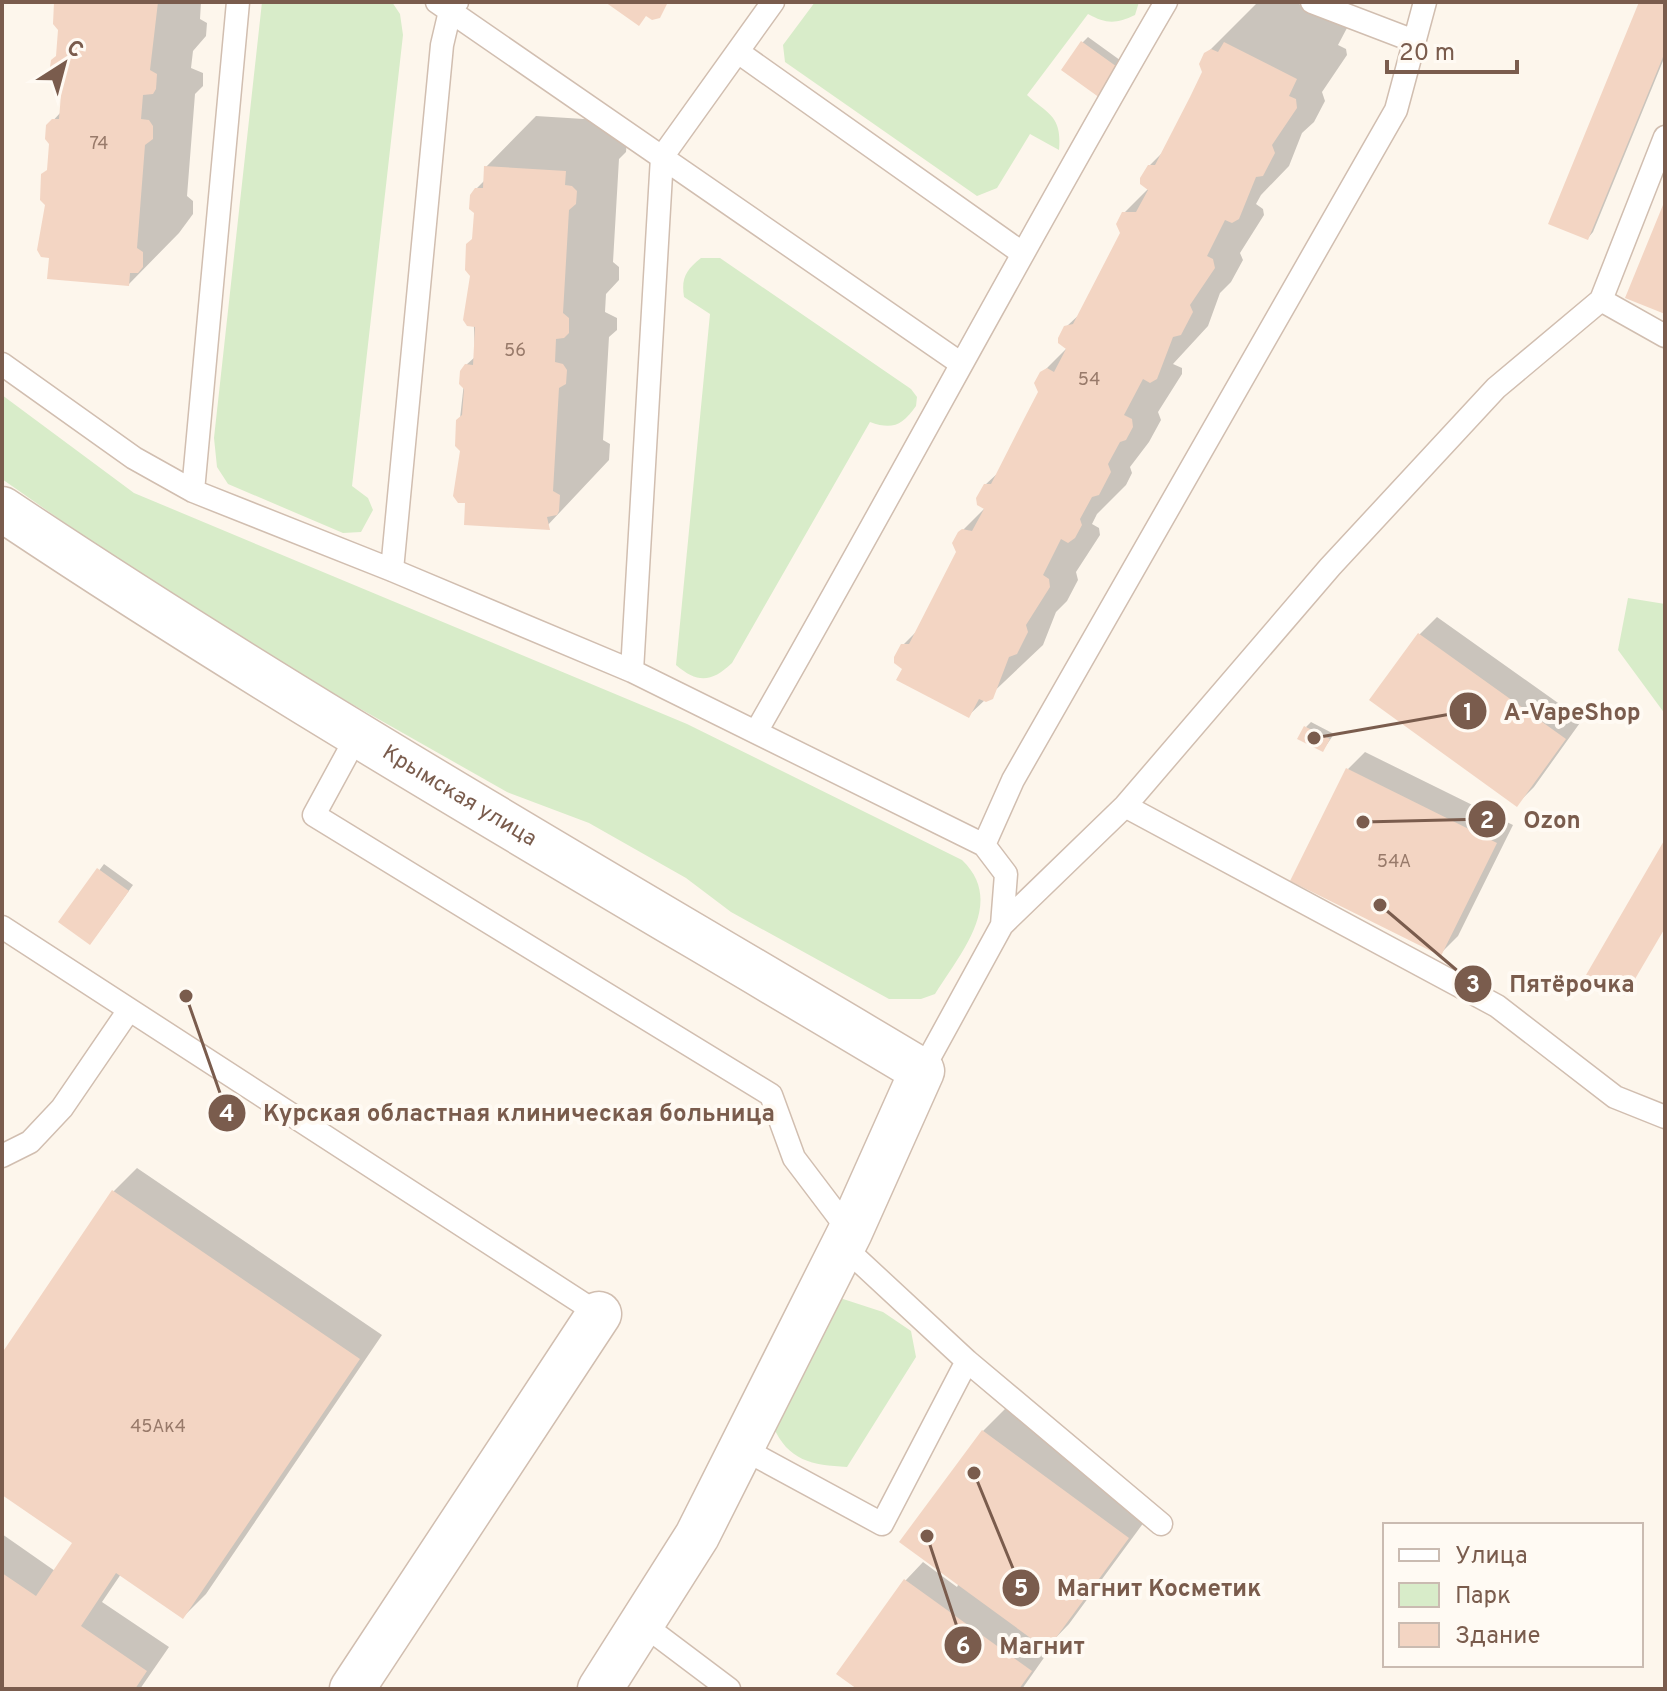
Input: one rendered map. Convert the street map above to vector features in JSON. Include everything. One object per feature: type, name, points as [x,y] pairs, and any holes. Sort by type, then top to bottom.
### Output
[{"type":"street","name":"Крымская улица","points":[[2,509],[140,601],[357,736],[922,1071]]},
{"type":"street","points":[[600,1689],[644,1625],[697,1536],[847,1239],[922,1071]]},
{"type":"street","points":[[352,1689],[599,1314]]},
{"type":"lane","points":[[193,491],[238,2]]},
{"type":"lane","points":[[632,671],[662,157],[773,2]]},
{"type":"lane","points":[[756,732],[856,558],[960,363],[1166,2]]},
{"type":"lane","points":[[1312,2],[1414,41]]},
{"type":"lane","points":[[984,845],[1013,780],[1396,110],[1425,2]]},
{"type":"lane","points":[[392,570],[448,5],[960,363]]},
{"type":"lane","points":[[738,52],[1022,253]]},
{"type":"lane","points":[[922,1071],[1002,925],[1125,806],[1330,567],[1485,399],[1601,300],[1665,137]]},
{"type":"lane","points":[[1601,300],[1665,336]]},
{"type":"lane","points":[[2,364],[134,458],[193,491],[392,570],[632,671],[984,845],[1006,874],[1002,925]]},
{"type":"lane","points":[[357,736],[314,815],[771,1095],[794,1158],[847,1239],[967,1361],[1161,1524]]},
{"type":"lane","points":[[1125,806],[1497,1006],[1615,1097],[1665,1117]]},
{"type":"lane","points":[[2,927],[599,1314]]},
{"type":"lane","points":[[2,1156],[30,1142],[62,1108],[129,1010]]},
{"type":"lane","points":[[740,1447],[882,1524],[967,1361]]},
{"type":"lane","points":[[644,1625],[729,1689]]},
{"type":"green space","points":[[262,2],[392,2],[400,14],[403,35],[352,486],[368,498],[373,510],[361,532],[343,533],[228,484],[217,467],[214,438]]},
{"type":"green space","points":[[815,2],[1139,2],[1135,15],[1122,20],[1111,22],[1088,14],[1027,95],[1056,123],[1059,150],[1030,134],[997,188],[977,196],[785,62],[783,45]]},
{"type":"green space","points":[[701,258],[720,258],[911,389],[917,397],[916,406],[901,422],[884,426],[870,422],[732,663],[718,674],[705,678],[691,675],[676,665],[710,314],[684,297],[683,285],[688,271]]},
{"type":"green space","points":[[2,395],[134,493],[687,724],[962,860],[975,876],[980,893],[980,910],[967,944],[935,994],[921,999],[889,999],[731,912],[686,878],[589,823],[507,792],[290,669],[162,591],[2,479]]},
{"type":"green space","points":[[1628,598],[1665,604],[1665,714],[1618,650]]},
{"type":"green space","points":[[840,1298],[883,1312],[911,1331],[916,1357],[847,1467],[802,1459],[786,1447],[773,1426]]},
{"type":"building","points":[[54,2],[158,2],[150,70],[157,74],[156,89],[153,94],[143,95],[141,119],[149,120],[153,126],[153,139],[145,145],[137,248],[143,252],[143,267],[138,273],[130,273],[129,286],[47,279],[49,258],[41,257],[37,250],[45,205],[40,200],[41,174],[47,170],[49,144],[45,139],[46,125],[52,119],[59,119],[62,82],[54,81],[49,74],[51,60],[56,56],[58,30],[53,24]]},
{"type":"building","points":[[605,2],[668,2],[660,18],[652,20],[646,16],[639,26]]},
{"type":"building","points":[[1639,2],[1665,2],[1665,52],[1588,240],[1548,224]]},
{"type":"building","points":[[1081,41],[1120,69],[1100,98],[1061,70]]},
{"type":"building","points":[[1224,42],[1297,79],[1289,96],[1296,99],[1297,108],[1272,145],[1275,153],[1263,176],[1256,177],[1239,219],[1232,223],[1225,220],[1207,256],[1213,259],[1215,268],[1190,305],[1193,312],[1181,335],[1173,337],[1157,379],[1150,383],[1143,379],[1124,415],[1132,419],[1133,427],[1108,464],[1111,472],[1099,495],[1092,497],[1080,519],[1082,525],[1075,538],[1068,543],[1061,539],[1043,575],[1049,579],[1050,587],[1026,625],[1028,632],[1017,654],[1009,657],[993,699],[986,702],[979,699],[969,718],[896,680],[902,669],[894,663],[894,657],[901,644],[909,644],[956,552],[952,543],[958,532],[962,529],[972,531],[984,509],[977,505],[976,498],[984,484],[991,484],[1038,392],[1034,383],[1040,372],[1047,368],[1054,372],[1066,349],[1058,343],[1058,338],[1064,326],[1073,324],[1120,233],[1116,224],[1122,212],[1136,212],[1148,190],[1140,184],[1140,178],[1148,165],[1155,165],[1190,97],[1202,72],[1199,64],[1204,53],[1211,49],[1218,52]]},
{"type":"building","points":[[484,166],[566,171],[565,185],[577,191],[576,204],[569,210],[563,313],[569,318],[569,333],[564,338],[556,339],[555,362],[563,364],[567,370],[566,384],[559,388],[553,491],[560,495],[559,511],[557,515],[547,517],[550,530],[464,525],[465,503],[458,503],[453,496],[460,451],[455,446],[456,420],[462,415],[464,389],[459,384],[460,371],[465,364],[473,365],[475,327],[467,326],[463,320],[470,276],[465,270],[466,244],[472,239],[474,213],[469,209],[470,195],[475,188],[483,188]]},
{"type":"building","points":[[1665,200],[1665,314],[1625,298]]},
{"type":"building","points":[[1418,633],[1566,739],[1517,807],[1369,700]]},
{"type":"building","points":[[1304,726],[1330,739],[1323,752],[1297,739]]},
{"type":"building","points":[[1346,768],[1497,843],[1441,956],[1290,881]]},
{"type":"building","points":[[1665,839],[1665,928],[1625,996],[1586,975]]},
{"type":"building","points":[[97,868],[129,891],[90,945],[58,922]]},
{"type":"building","points":[[112,1190],[360,1359],[183,1619],[116,1573],[81,1626],[147,1671],[135,1689],[2,1689],[2,1573],[36,1596],[72,1543],[2,1495],[2,1353]]},
{"type":"building","points":[[982,1430],[1129,1538],[1047,1650],[899,1542]]},
{"type":"building","points":[[904,1579],[1032,1671],[1019,1689],[857,1689],[836,1674]]},
{"type":"place","name":"A-VapeShop","points":[[1314,738]]},
{"type":"place","name":"Ozon","points":[[1363,822]]},
{"type":"place","name":"Пятёрочка","points":[[1380,905]]},
{"type":"place","name":"Курская областная клиническая больница","points":[[186,996]]},
{"type":"place","name":"Магнит Косметик","points":[[974,1473]]},
{"type":"place","name":"Магнит","points":[[927,1536]]}]
